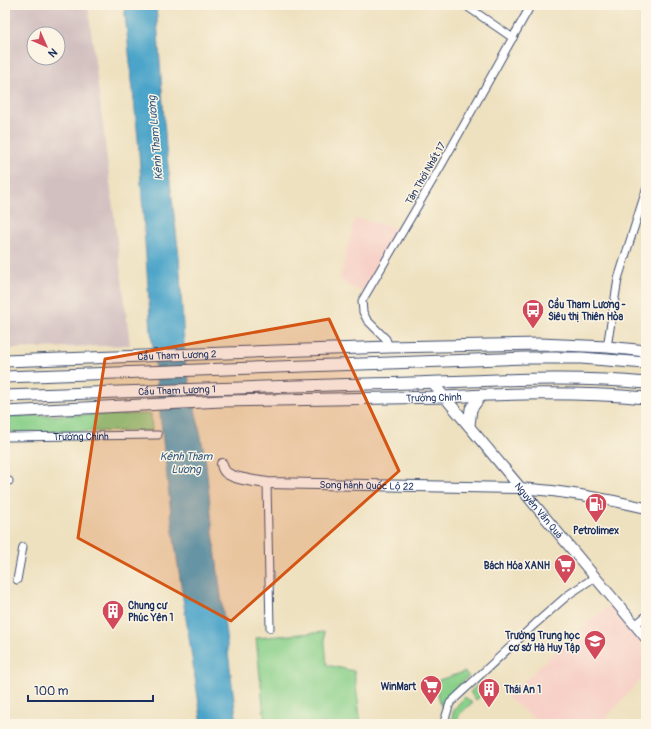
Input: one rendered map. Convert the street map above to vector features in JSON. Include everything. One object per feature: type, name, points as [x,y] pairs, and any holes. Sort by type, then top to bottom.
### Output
[{"type":"main road","points":[[390,347],[540,344],[607,347],[646,352]]},
{"type":"main road","name":"Cầu Tham Lương 2","points":[[38,361],[390,347]]},
{"type":"main road","points":[[607,347],[606,360],[646,363]]},
{"type":"main road","name":"Cầu Tham Lương 2","points":[[39,376],[526,358],[581,358],[606,360]]},
{"type":"main road","points":[[5,361],[38,361],[39,376],[5,377]]},
{"type":"main road","name":"Trường Chinh","points":[[222,388],[540,379],[611,379],[646,383]]},
{"type":"main road","name":"Cầu Tham Lương 1","points":[[39,395],[222,388]]},
{"type":"main road","name":"Trường Chinh","points":[[222,401],[573,394],[646,398]]},
{"type":"main road","points":[[5,396],[39,395],[39,411],[5,412]]},
{"type":"main road","points":[[469,425],[471,409],[482,395]]},
{"type":"main road","name":"Cầu Tham Lương 1","points":[[39,411],[222,401]]},
{"type":"street","points":[[465,5],[513,38]]},
{"type":"street","name":"Tân Thới Nhất 17","points":[[390,347],[386,339],[367,320],[363,312],[362,301],[441,166],[531,5]]},
{"type":"street","points":[[607,347],[618,280],[646,190]]},
{"type":"street","name":"Nguyễn Văn Quá","points":[[432,382],[646,638]]},
{"type":"street","name":"Trường Chinh","points":[[5,437],[158,435]]},
{"type":"street","name":"Song hành Quốc Lộ 22","points":[[222,464],[224,471],[228,474],[267,483],[520,488]]},
{"type":"street","points":[[267,483],[270,628]]},
{"type":"street","points":[[520,488],[556,490],[599,497],[646,508]]},
{"type":"street","points":[[17,580],[23,547]]},
{"type":"street","points":[[444,724],[450,703],[568,595],[595,577]]},
{"type":"street","points":[[635,625],[646,616]]},
{"type":"highlighted area","points":[[329,319],[399,471],[231,621],[78,538],[105,359]]},
{"type":"shaded area","points":[[5,5],[88,5],[130,345],[5,349]]},
{"type":"shaded area","points":[[355,218],[403,229],[364,292],[346,285],[340,278]]},
{"type":"shaded area","name":"Trường Trung học cơ sở Hà Huy Tập","points":[[610,604],[646,650],[646,673],[601,724],[541,724],[507,697],[581,628]]},
{"type":"green space","points":[[151,414],[152,431],[5,432],[5,416]]},
{"type":"green space","points":[[324,632],[327,665],[354,671],[361,724],[265,724],[256,638]]},
{"type":"green space","points":[[464,672],[469,676],[453,691],[442,708],[436,689],[439,680]]},
{"type":"green space","points":[[480,682],[489,689],[476,700],[470,692]]},
{"type":"green space","points":[[465,697],[472,703],[460,714],[455,723],[452,723],[452,715],[457,706]]},
{"type":"water","name":"Kênh Tham Lương","points":[[124,5],[156,5],[166,148],[179,256],[185,361],[205,456],[237,724],[202,724],[173,532],[151,331],[138,138]]},
{"type":"place","name":"Cầu Tham Lương - Siêu thị Thiên Hòa","points":[[533,330]]},
{"type":"place","name":"Petrolimex","points":[[596,524]]},
{"type":"place","name":"Bách Hóa XANH","points":[[565,584]]},
{"type":"place","name":"Chung cư Phúc Yên 1","points":[[113,630]]},
{"type":"place","name":"Trường Trung học cơ sở Hà Huy Tập","points":[[595,660]]},
{"type":"place","name":"WinMart","points":[[431,706]]},
{"type":"place","name":"Thái An 1","points":[[489,708]]}]
